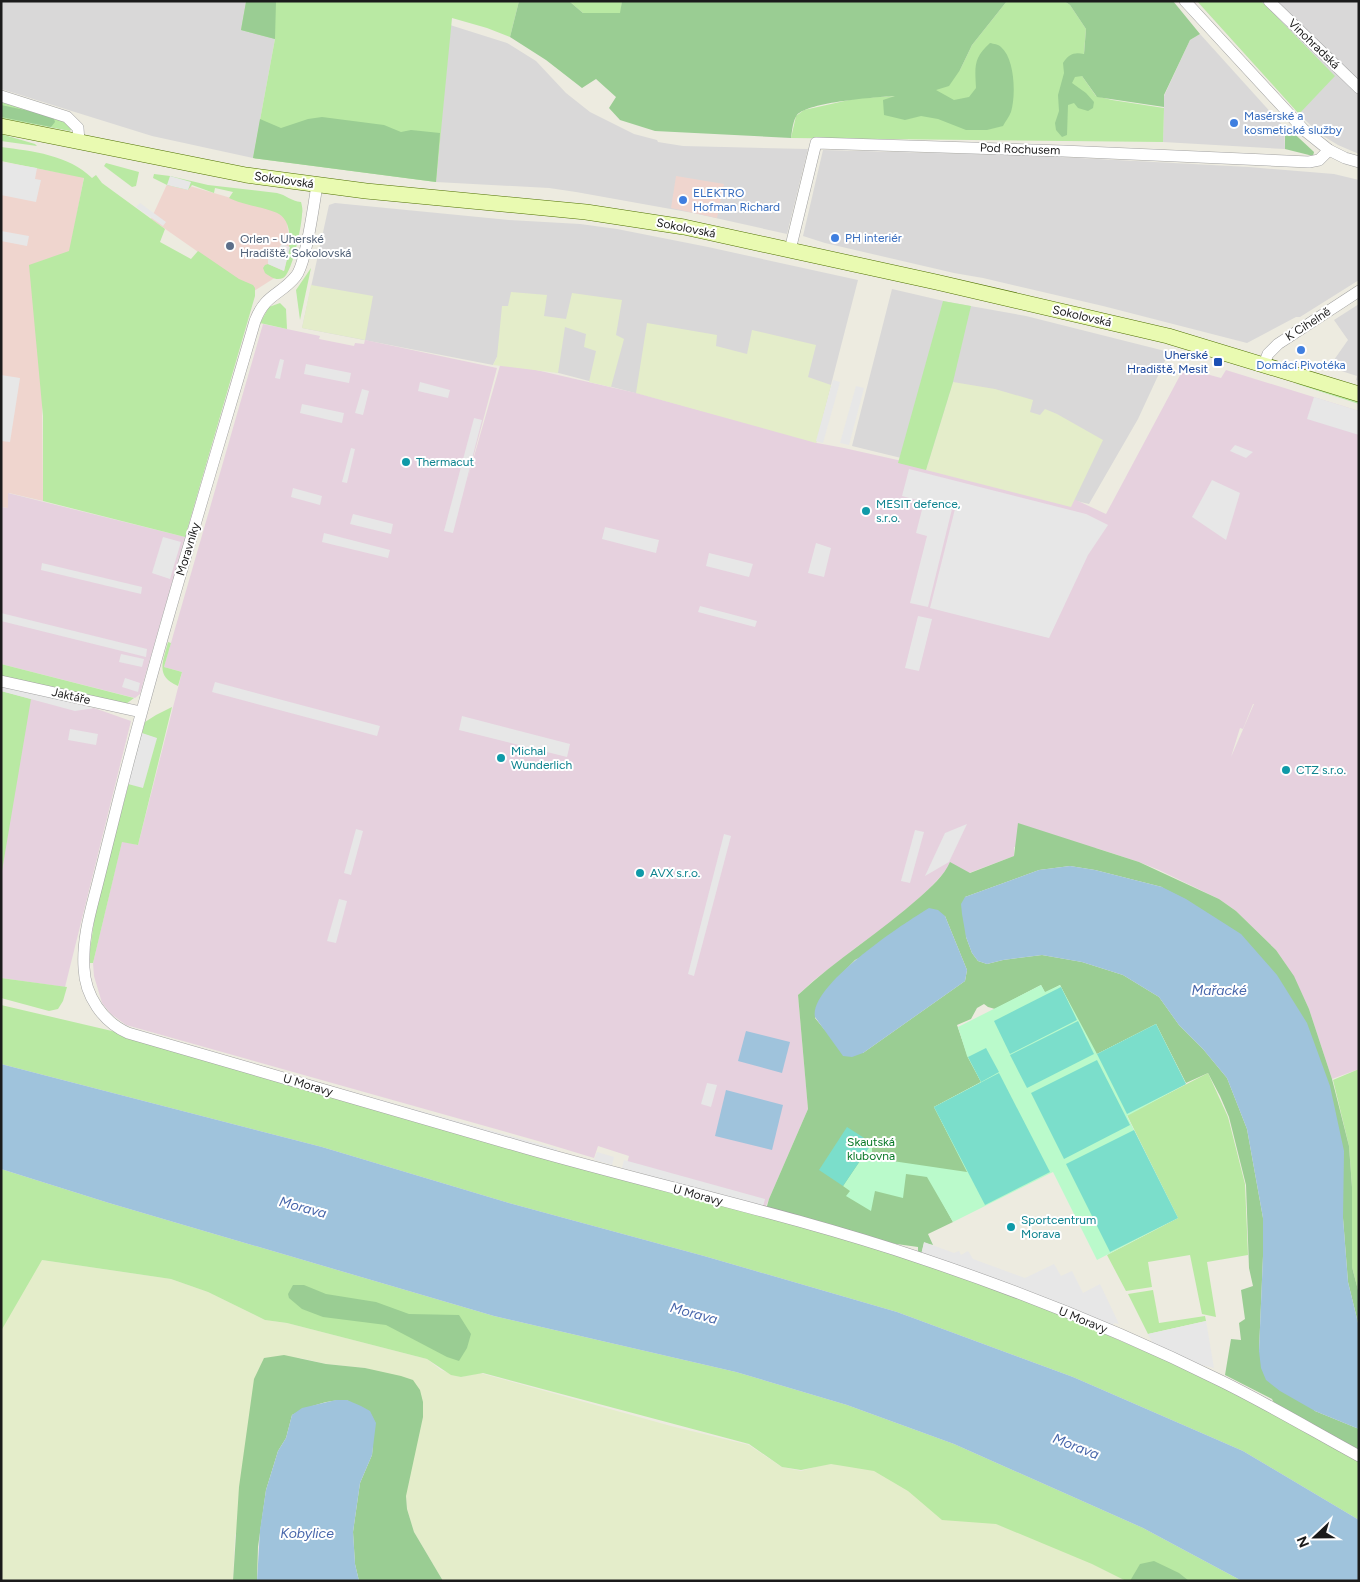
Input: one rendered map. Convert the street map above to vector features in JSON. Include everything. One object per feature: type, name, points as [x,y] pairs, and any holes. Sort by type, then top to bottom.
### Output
[{"type":"main road","name":"Sokolovská","points":[[1,126],[225,171],[316,185],[520,204],[684,227],[1168,336],[1359,394]]},
{"type":"street","points":[[1185,1],[1304,130],[1329,150],[1359,162]]},
{"type":"street","name":"Vinohradská","points":[[1269,1],[1359,88]]},
{"type":"street","points":[[1,96],[66,117],[78,128],[79,142]]},
{"type":"street","name":"Pod Rochusem","points":[[790,250],[816,142],[1309,162],[1319,160],[1329,150]]},
{"type":"street","name":"Moravníky","points":[[86,930],[142,712],[255,321],[263,304],[300,271],[304,258],[316,185]]},
{"type":"street","name":"K Cihelně","points":[[1264,364],[1268,354],[1278,344],[1359,291]]},
{"type":"street","name":"Jaktáře","points":[[1,681],[142,712]]},
{"type":"street","name":"U Moravy","points":[[86,930],[84,970],[90,992],[98,1009],[105,1017],[128,1033],[526,1148],[832,1231],[924,1259],[1057,1309],[1150,1348],[1262,1402],[1359,1456]]},
{"type":"shaded area","points":[[1,1],[246,2],[275,39],[253,158],[152,136],[1,89]]},
{"type":"shaded area","points":[[1197,1],[1359,1],[1359,154],[1338,145],[1320,134],[1303,118]]},
{"type":"shaded area","points":[[450,25],[507,43],[536,61],[566,93],[590,112],[634,134],[657,140],[658,142],[683,146],[808,149],[787,234],[693,213],[549,188],[436,182]]},
{"type":"shaded area","points":[[1200,34],[1284,127],[1285,149],[1163,142],[1164,96],[1190,40]]},
{"type":"shaded area","points":[[823,150],[1041,156],[1249,167],[1334,174],[1359,180],[1359,280],[1300,317],[1296,317],[1247,343],[1103,306],[825,243],[803,236]]},
{"type":"shaded area","points":[[1,162],[84,177],[42,398],[43,501],[9,493],[8,508],[1,507]]},
{"type":"shaded area","points":[[1,162],[37,168],[35,179],[41,180],[36,202],[1,195]]},
{"type":"shaded area","points":[[170,176],[191,182],[188,190],[167,185]]},
{"type":"shaded area","points":[[676,176],[724,184],[717,218],[671,208]]},
{"type":"shaded area","points":[[169,180],[286,214],[290,247],[284,272],[254,291],[151,219]]},
{"type":"shaded area","points":[[140,203],[166,222],[163,226],[136,207]]},
{"type":"shaded area","points":[[335,203],[509,220],[580,224],[617,229],[858,280],[816,443],[719,415],[497,357],[493,365],[302,328],[329,205]]},
{"type":"shaded area","points":[[1,231],[29,236],[27,246],[1,241]]},
{"type":"shaded area","points":[[282,244],[290,247],[284,271],[268,264],[268,257]]},
{"type":"shaded area","points":[[892,289],[948,302],[1026,316],[1169,352],[1138,419],[1089,504],[852,446]]},
{"type":"shaded area","points":[[1359,304],[1359,381],[1356,380],[1357,376],[1329,367],[1348,340],[1334,320]]},
{"type":"shaded area","points":[[263,324],[320,336],[319,339],[354,346],[355,343],[364,344],[365,340],[497,368],[467,481],[501,362],[636,393],[817,443],[1076,500],[1106,514],[1184,368],[1221,378],[1226,370],[1359,411],[1359,1069],[1332,1079],[1309,1009],[1293,975],[1276,950],[1236,911],[1219,899],[1159,870],[1096,848],[1014,847],[1014,856],[969,873],[949,867],[931,887],[897,918],[813,981],[798,995],[808,1109],[766,1206],[626,1167],[629,1156],[598,1146],[594,1158],[126,1025],[111,1014],[102,1003],[94,976],[93,963],[122,841],[138,845],[182,672],[164,667]],"holes":[[[1254,704],[1231,757],[1240,728],[1243,729]]]},
{"type":"shaded area","points":[[280,359],[284,360],[280,379],[275,378]]},
{"type":"shaded area","points":[[306,364],[351,373],[349,383],[304,374]]},
{"type":"shaded area","points":[[1,375],[20,378],[10,442],[1,441]]},
{"type":"shaded area","points":[[833,380],[840,382],[823,443],[816,441]]},
{"type":"shaded area","points":[[420,382],[450,390],[448,398],[418,391]]},
{"type":"shaded area","points":[[856,386],[864,388],[849,445],[840,443]]},
{"type":"shaded area","points":[[362,389],[369,391],[363,415],[355,413]]},
{"type":"shaded area","points":[[1314,397],[1359,411],[1359,435],[1307,419]]},
{"type":"shaded area","points":[[302,404],[344,413],[342,423],[300,413]]},
{"type":"shaded area","points":[[474,418],[482,420],[453,533],[444,531]]},
{"type":"shaded area","points":[[1235,445],[1253,452],[1246,458],[1230,451]]},
{"type":"shaded area","points":[[351,448],[355,449],[347,483],[342,482]]},
{"type":"shaded area","points":[[909,469],[1086,514],[1108,525],[1088,555],[1049,638],[930,608],[955,509],[952,509],[928,607],[910,603],[927,536],[916,533],[924,502],[902,496]]},
{"type":"shaded area","points":[[1212,480],[1240,493],[1226,540],[1192,517]]},
{"type":"shaded area","points":[[293,488],[322,496],[320,505],[291,497]]},
{"type":"shaded area","points":[[8,493],[185,537],[140,694],[135,698],[1,664],[1,507],[8,508]]},
{"type":"shaded area","points":[[353,514],[393,524],[391,534],[350,524]]},
{"type":"shaded area","points":[[605,527],[659,540],[656,553],[602,539]]},
{"type":"shaded area","points":[[324,533],[390,550],[388,558],[322,542]]},
{"type":"shaded area","points":[[163,537],[181,542],[170,579],[152,573]]},
{"type":"shaded area","points":[[816,543],[831,548],[824,577],[808,573]]},
{"type":"shaded area","points":[[709,553],[753,564],[749,577],[706,566]]},
{"type":"shaded area","points":[[42,563],[142,587],[141,594],[41,570]]},
{"type":"shaded area","points":[[700,606],[757,621],[755,627],[698,612]]},
{"type":"shaded area","points":[[1,613],[147,649],[146,657],[1,621]]},
{"type":"shaded area","points":[[918,616],[932,619],[919,671],[905,668]]},
{"type":"shaded area","points":[[121,654],[144,659],[142,667],[119,662]]},
{"type":"shaded area","points":[[125,678],[140,683],[138,692],[122,687]]},
{"type":"shaded area","points":[[215,682],[380,726],[377,736],[212,692]]},
{"type":"shaded area","points":[[1,687],[94,708],[75,711],[1,691]]},
{"type":"shaded area","points":[[1,691],[76,710],[94,708],[131,721],[65,987],[1,978]]},
{"type":"shaded area","points":[[462,716],[570,744],[567,757],[459,730]]},
{"type":"shaded area","points":[[70,729],[98,734],[96,745],[68,740]]},
{"type":"shaded area","points":[[142,733],[157,738],[143,788],[128,784]]},
{"type":"shaded area","points":[[967,824],[949,862],[925,876],[945,833]]},
{"type":"shaded area","points":[[356,829],[363,831],[351,875],[344,873]]},
{"type":"shaded area","points":[[915,830],[924,832],[910,883],[901,881]]},
{"type":"shaded area","points":[[724,834],[731,836],[694,976],[688,974]]},
{"type":"shaded area","points":[[339,899],[347,901],[336,943],[327,941]]},
{"type":"shaded area","points":[[1061,987],[1077,1020],[1010,1054],[994,1021]]},
{"type":"shaded area","points":[[1078,1021],[1094,1054],[1027,1088],[1010,1055]]},
{"type":"shaded area","points":[[1156,1024],[1186,1084],[1127,1114],[1097,1054]]},
{"type":"shaded area","points":[[986,1048],[999,1072],[981,1082],[968,1057]]},
{"type":"shaded area","points":[[1097,1060],[1130,1125],[1064,1159],[1031,1093]]},
{"type":"shaded area","points":[[999,1073],[1050,1172],[985,1205],[934,1107]]},
{"type":"shaded area","points":[[707,1083],[717,1085],[711,1107],[701,1104]]},
{"type":"shaded area","points":[[324,1084],[557,1149],[555,1154],[323,1088]]},
{"type":"shaded area","points":[[847,1127],[872,1143],[843,1186],[819,1170]]},
{"type":"shaded area","points":[[1134,1130],[1178,1218],[1110,1252],[1066,1164]]},
{"type":"shaded area","points":[[597,1152],[614,1157],[612,1165],[594,1160]]},
{"type":"shaded area","points":[[624,1160],[765,1199],[763,1207],[622,1168]]},
{"type":"shaded area","points":[[924,1242],[954,1253],[959,1251],[961,1255],[968,1251],[973,1259],[1025,1278],[1054,1264],[1061,1276],[1072,1271],[1083,1293],[1100,1284],[1119,1324],[1114,1323],[1112,1328],[921,1255]]},
{"type":"shaded area","points":[[1206,1321],[1214,1368],[1185,1361],[1154,1346],[1148,1334]]},
{"type":"green space","points":[[243,1],[519,1],[510,37],[452,18],[436,182],[253,158],[275,39],[241,30],[246,2]]},
{"type":"green space","points":[[243,1],[276,1],[275,39],[241,30],[246,2]]},
{"type":"green space","points":[[519,1],[569,1],[583,13],[620,13],[622,1],[1007,1],[972,45],[960,70],[949,86],[936,90],[954,100],[969,97],[976,88],[976,63],[980,53],[990,43],[1001,47],[1006,53],[1012,68],[1013,105],[1003,126],[987,130],[966,130],[938,119],[921,116],[905,120],[884,115],[883,100],[895,96],[843,101],[804,110],[796,117],[791,138],[655,131],[620,120],[609,108],[616,97],[596,79],[582,88],[546,60],[510,37]]},
{"type":"green space","points":[[569,1],[622,1],[621,13],[583,13]]},
{"type":"green space","points":[[1007,1],[1064,1],[1070,5],[1086,29],[1082,76],[1096,96],[1164,108],[1163,142],[791,138],[796,116],[804,110],[858,98],[898,96],[960,70],[972,45]]},
{"type":"green space","points":[[1064,1],[1173,1],[1200,34],[1190,40],[1164,95],[1164,107],[1097,97],[1082,76],[1075,77],[1072,83],[1086,93],[1094,102],[1093,108],[1088,111],[1078,108],[1074,103],[1068,105],[1067,135],[1062,137],[1056,130],[1055,123],[1059,111],[1058,95],[1064,73],[1063,63],[1072,54],[1084,54],[1086,29],[1070,5]]},
{"type":"green space","points":[[1197,1],[1261,1],[1335,76],[1299,114]]},
{"type":"green space","points":[[1,101],[67,120],[72,128],[70,131],[1,118]]},
{"type":"green space","points":[[1,105],[53,116],[55,122],[51,127],[1,117]]},
{"type":"green space","points":[[322,117],[384,125],[401,132],[411,130],[440,133],[436,182],[253,158],[260,119],[281,128],[308,119]]},
{"type":"green space","points":[[1285,125],[1314,152],[1313,156],[1285,149]]},
{"type":"green space","points":[[1,134],[35,144],[37,146],[1,141]]},
{"type":"green space","points":[[1,147],[50,155],[83,170],[92,178],[96,175],[102,183],[165,229],[160,242],[191,259],[198,251],[255,288],[255,296],[185,537],[43,501],[43,416],[29,265],[69,251],[84,178],[1,161]]},
{"type":"green space","points":[[106,163],[139,172],[136,186],[132,187],[104,166]]},
{"type":"green space","points":[[154,174],[208,185],[277,193],[301,202],[302,220],[293,259],[286,275],[283,278],[276,279],[265,273],[263,268],[268,264],[284,271],[289,249],[289,233],[288,225],[279,214],[229,198],[233,192],[215,188],[214,193],[192,185],[188,190],[167,185],[153,178]]},
{"type":"green space","points":[[311,268],[300,320],[296,290]]},
{"type":"green space","points":[[311,285],[373,296],[365,340],[302,328]]},
{"type":"green space","points":[[511,292],[547,295],[544,316],[566,319],[572,293],[622,300],[616,335],[624,339],[611,387],[589,382],[596,351],[584,347],[586,334],[565,327],[558,373],[493,365],[497,357],[502,306],[508,306]]},
{"type":"green space","points":[[943,301],[971,306],[953,382],[926,470],[898,463]]},
{"type":"green space","points":[[280,303],[286,309],[287,329],[260,323],[269,307]]},
{"type":"green space","points":[[647,323],[717,335],[716,346],[747,354],[752,330],[816,345],[808,377],[831,385],[816,443],[636,393]]},
{"type":"green space","points":[[953,382],[995,389],[1033,400],[1030,412],[1040,415],[1045,409],[1103,440],[1071,507],[926,470]]},
{"type":"green space","points":[[1294,383],[1359,402],[1359,404]]},
{"type":"green space","points":[[168,642],[171,643],[164,667],[182,672],[178,686],[166,678],[163,673],[162,668]]},
{"type":"green space","points":[[1,664],[134,698],[126,704],[1,676]]},
{"type":"green space","points":[[1,691],[31,699],[1,877]]},
{"type":"green space","points":[[172,707],[138,845],[122,842],[93,963],[90,963],[96,908],[145,722]]},
{"type":"green space","name":"Skautská klubovna","points":[[1018,823],[1139,862],[1219,899],[1236,911],[1276,950],[1294,976],[1309,1009],[1332,1079],[1349,1146],[1352,1187],[1352,1267],[1359,1294],[1359,1327],[1348,1282],[1343,1218],[1162,887],[1095,870],[1070,866],[1039,870],[965,897],[966,937],[972,953],[978,961],[987,964],[1042,955],[1082,962],[1123,975],[1159,997],[1179,1025],[1203,1049],[1227,1078],[1247,1129],[1263,1218],[1259,1351],[1315,1411],[1359,1429],[1359,1451],[1275,1405],[1272,1399],[1225,1375],[1231,1339],[1241,1340],[1239,1323],[1245,1319],[1241,1290],[1253,1286],[1249,1268],[1246,1185],[1229,1117],[1208,1073],[1186,1083],[1156,1024],[1095,1055],[1060,985],[1045,993],[1041,985],[995,1009],[984,1004],[977,1008],[971,1019],[957,1025],[968,1057],[981,1082],[934,1107],[968,1172],[935,1189],[953,1222],[928,1234],[933,1245],[924,1243],[921,1255],[918,1253],[918,1247],[868,1240],[767,1210],[769,1199],[808,1109],[798,995],[920,897],[941,877],[950,862],[970,873],[1014,856]],"holes":[[[945,916],[967,970],[965,981],[863,1053],[824,1029],[815,1018],[827,989],[855,960]]]},
{"type":"green space","points":[[1,978],[67,987],[63,1001],[58,1009],[49,1011],[1,998]]},
{"type":"green space","name":"Skautská klubovna","points":[[1041,985],[1045,992],[1060,985],[1097,1054],[1156,1024],[1186,1084],[1127,1116],[1178,1218],[1097,1260],[1053,1172],[953,1222],[927,1177],[906,1174],[903,1198],[875,1191],[871,1211],[846,1196],[850,1191],[843,1186],[872,1143],[872,1158],[967,1172],[934,1107],[981,1082],[967,1056],[958,1027]]},
{"type":"green space","points":[[1,1005],[112,1031],[388,1112],[784,1221],[918,1260],[1042,1307],[1193,1372],[1283,1416],[1359,1460],[1359,1520],[1243,1451],[1073,1377],[897,1312],[704,1256],[509,1203],[322,1147],[1,1064]]},
{"type":"green space","points":[[1359,1069],[1359,1294],[1352,1267],[1352,1187],[1349,1146],[1333,1080]]},
{"type":"green space","points":[[1208,1073],[1228,1117],[1245,1184],[1248,1255],[1207,1262],[1216,1317],[1202,1314],[1190,1255],[1148,1262],[1152,1287],[1126,1291],[1107,1255],[1178,1218],[1127,1115]]},
{"type":"green space","points":[[1,1169],[109,1203],[494,1316],[736,1372],[847,1405],[954,1444],[1143,1528],[1242,1581],[1126,1581],[1092,1564],[996,1524],[942,1520],[908,1491],[874,1471],[831,1464],[801,1470],[782,1467],[749,1444],[483,1373],[461,1377],[451,1375],[427,1359],[287,1323],[265,1320],[208,1292],[171,1279],[42,1260],[1,1331]]},
{"type":"green space","points":[[1,1242],[23,1248],[42,1260],[171,1279],[208,1292],[265,1320],[287,1323],[427,1359],[441,1370],[461,1377],[480,1373],[671,1426],[749,1445],[782,1467],[801,1471],[830,1463],[874,1470],[997,1524],[1077,1556],[1126,1581],[443,1581],[414,1532],[407,1509],[381,1373],[365,1368],[326,1364],[300,1358],[235,1536],[233,1581],[1,1581]]},
{"type":"green space","points":[[293,1285],[304,1285],[326,1294],[376,1302],[409,1314],[459,1315],[471,1334],[467,1348],[459,1361],[447,1357],[386,1325],[323,1317],[302,1309],[289,1298],[288,1294]]},
{"type":"green space","points":[[1153,1290],[1159,1323],[1205,1316],[1206,1321],[1148,1334],[1128,1294]]},
{"type":"green space","points":[[284,1355],[326,1364],[365,1368],[413,1380],[420,1390],[423,1402],[423,1417],[406,1496],[407,1509],[414,1532],[443,1581],[359,1581],[355,1564],[353,1532],[360,1483],[372,1455],[373,1444],[347,1400],[318,1404],[292,1415],[286,1438],[278,1451],[266,1490],[258,1547],[257,1581],[233,1581],[239,1487],[254,1379],[264,1358]]},
{"type":"green space","points":[[1154,1561],[1179,1573],[1189,1581],[1130,1581],[1140,1564]]},
{"type":"water","name":"Mařacké","points":[[1070,866],[1095,870],[1162,887],[1186,899],[1241,934],[1277,975],[1307,1023],[1330,1086],[1344,1151],[1343,1218],[1348,1282],[1359,1327],[1359,1429],[1315,1411],[1280,1391],[1266,1380],[1261,1368],[1259,1351],[1263,1218],[1247,1129],[1227,1078],[1203,1049],[1179,1025],[1159,997],[1123,975],[1082,962],[1042,955],[987,964],[978,961],[972,953],[966,937],[962,914],[961,904],[965,897],[1039,870]]},
{"type":"water","points":[[929,908],[938,910],[945,916],[967,970],[965,981],[863,1053],[852,1057],[843,1056],[815,1017],[817,1004],[826,989],[860,956]]},
{"type":"water","points":[[746,1031],[790,1042],[782,1073],[738,1061]]},
{"type":"water","name":"Morava","points":[[1,1064],[322,1147],[509,1203],[704,1256],[897,1312],[1073,1377],[1243,1451],[1359,1520],[1359,1581],[1242,1581],[1143,1528],[954,1444],[847,1405],[736,1372],[494,1316],[109,1203],[1,1169]]},
{"type":"water","points":[[726,1090],[783,1105],[772,1150],[715,1136]]},
{"type":"water","name":"Kobylice","points":[[336,1400],[347,1400],[370,1411],[376,1423],[372,1455],[360,1483],[353,1532],[355,1564],[359,1581],[257,1581],[260,1530],[266,1490],[278,1451],[286,1438],[292,1415],[302,1408]]},
{"type":"place","name":"Masérské a kosmetické služby","points":[[1234,123]]},
{"type":"place","name":"ELEKTRO Hofman Richard","points":[[683,200]]},
{"type":"place","name":"PH interiér","points":[[835,238]]},
{"type":"place","name":"Orlen - Uherské Hradiště, Sokolovská","points":[[230,246]]},
{"type":"place","name":"Domácí Pivotéka","points":[[1301,350]]},
{"type":"place","name":"Uherské Hradiště, Mesit","points":[[1218,362]]},
{"type":"place","name":"Thermacut","points":[[406,462]]},
{"type":"place","name":"MESIT defence, s.r.o.","points":[[866,511]]},
{"type":"place","name":"Michal Wunderlich","points":[[501,758]]},
{"type":"place","name":"CTZ s.r.o.","points":[[1286,770]]},
{"type":"place","name":"AVX s.r.o.","points":[[640,873]]},
{"type":"place","name":"Sportcentrum Morava","points":[[1011,1227]]}]
